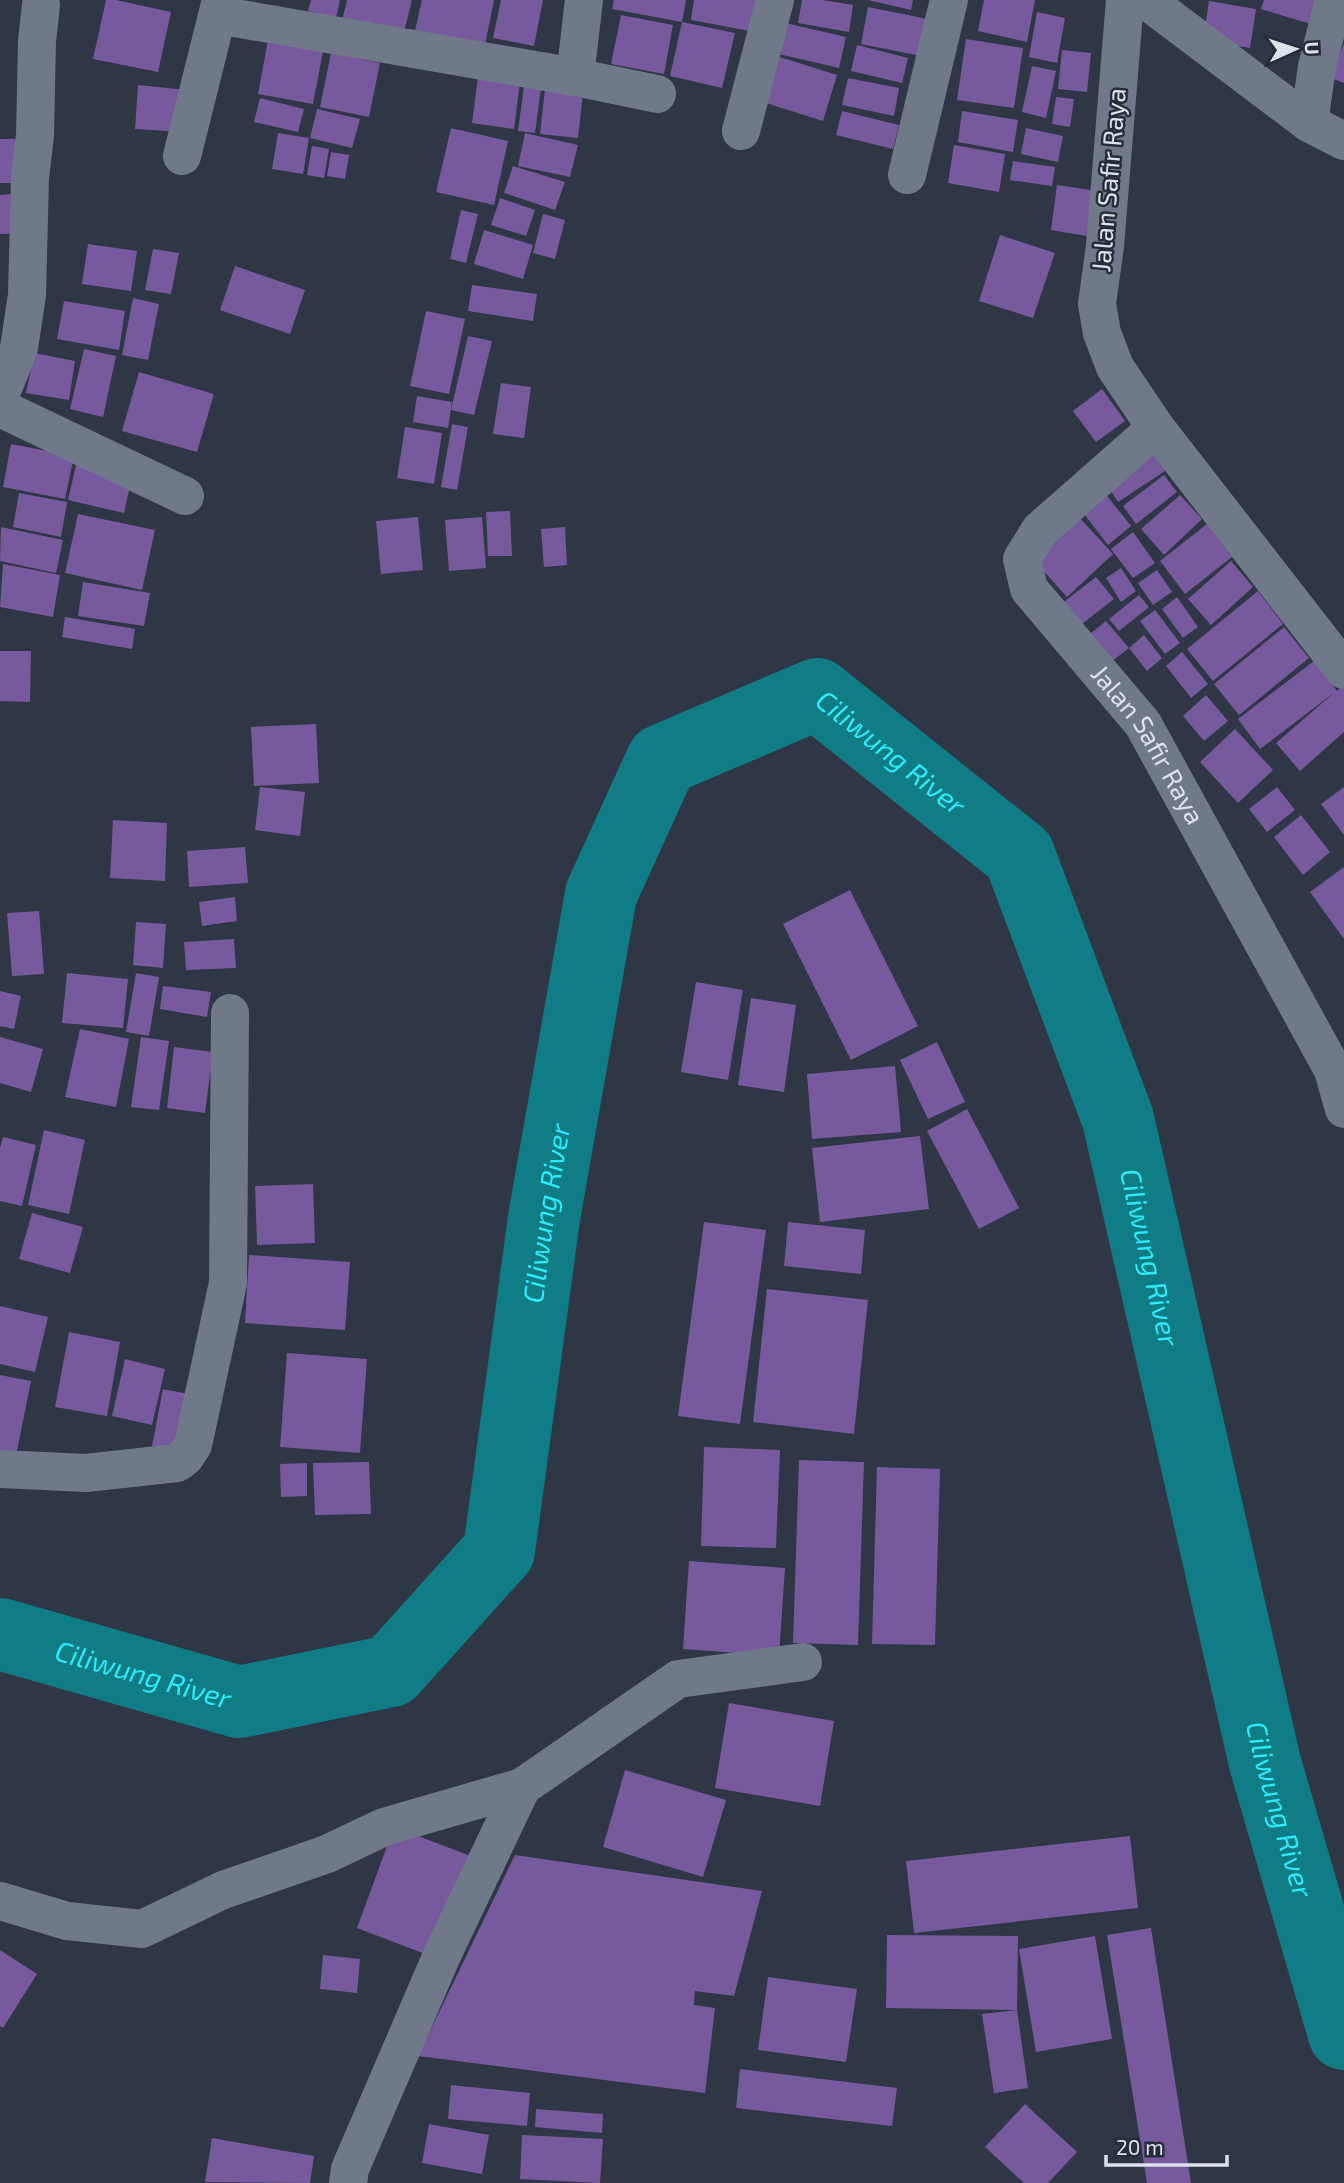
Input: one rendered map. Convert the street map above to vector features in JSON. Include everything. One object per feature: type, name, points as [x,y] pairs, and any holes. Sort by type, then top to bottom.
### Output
[{"type":"street","points":[[575,77],[584,0]]},
{"type":"street","points":[[741,131],[775,0]]},
{"type":"street","points":[[907,175],[949,0]]},
{"type":"street","name":"Jalan Safir Raya","points":[[1125,0],[1105,246],[1097,304],[1102,333],[1115,367],[1156,428],[1344,670]]},
{"type":"street","points":[[1146,0],[1309,123],[1344,141]]},
{"type":"street","points":[[1309,123],[1317,67],[1334,0]]},
{"type":"street","points":[[0,396],[19,348],[27,295],[30,178],[35,135],[37,41],[41,5]]},
{"type":"street","points":[[182,156],[220,7],[657,94]]},
{"type":"street","points":[[0,408],[185,496]]},
{"type":"street","name":"Jalan Safir Raya","points":[[1156,428],[1040,530],[1022,559],[1029,589],[1143,724],[1339,1069],[1344,1109]]},
{"type":"street","points":[[0,1469],[86,1473],[177,1463],[193,1445],[228,1283],[230,1013]]},
{"type":"street","points":[[0,1901],[67,1921],[142,1929],[223,1890],[327,1854],[384,1827],[522,1787],[678,1679],[803,1662]]},
{"type":"street","points":[[348,2183],[350,2169],[442,1955],[522,1787]]},
{"type":"building","points":[[106,0],[171,12],[158,72],[93,59]]},
{"type":"building","points":[[311,0],[340,0],[336,18],[308,11]]},
{"type":"building","points":[[347,0],[412,0],[403,36],[342,21]]},
{"type":"building","points":[[422,0],[494,0],[484,50],[414,35]]},
{"type":"building","points":[[501,0],[543,0],[534,46],[493,38]]},
{"type":"building","points":[[614,0],[686,0],[682,22],[612,9]]},
{"type":"building","points":[[694,0],[761,0],[755,32],[691,20]]},
{"type":"building","points":[[802,0],[853,5],[849,32],[798,23]]},
{"type":"building","points":[[868,0],[913,0],[911,10]]},
{"type":"building","points":[[984,0],[1035,0],[1027,42],[978,31]]},
{"type":"building","points":[[1264,0],[1321,0],[1314,25],[1261,9]]},
{"type":"building","points":[[1209,1],[1256,9],[1250,48],[1203,40]]},
{"type":"building","points":[[868,7],[928,19],[921,56],[861,44]]},
{"type":"building","points":[[1037,12],[1065,18],[1057,63],[1029,57]]},
{"type":"building","points":[[621,15],[673,25],[664,74],[611,64]]},
{"type":"building","points":[[682,22],[735,33],[722,88],[670,76]]},
{"type":"building","points":[[781,22],[846,37],[839,68],[774,53]]},
{"type":"building","points":[[966,39],[1023,48],[1014,108],[957,100]]},
{"type":"building","points":[[268,40],[323,51],[313,104],[258,94]]},
{"type":"building","points":[[1344,43],[1344,83],[1331,78]]},
{"type":"building","points":[[857,45],[908,58],[902,83],[851,71]]},
{"type":"building","points":[[1062,50],[1091,53],[1087,92],[1058,89]]},
{"type":"building","points":[[331,53],[380,63],[369,117],[320,107]]},
{"type":"building","points":[[780,57],[837,75],[823,121],[766,103]]},
{"type":"building","points":[[1032,66],[1056,71],[1046,118],[1022,112]]},
{"type":"building","points":[[478,76],[520,82],[514,129],[472,123]]},
{"type":"building","points":[[848,78],[899,88],[894,116],[842,105]]},
{"type":"building","points":[[138,85],[188,90],[184,132],[135,129]]},
{"type":"building","points":[[524,86],[541,88],[535,133],[518,131]]},
{"type":"building","points":[[545,89],[583,93],[578,138],[540,134]]},
{"type":"building","points":[[1056,97],[1074,99],[1070,127],[1052,124]]},
{"type":"building","points":[[260,98],[304,109],[298,132],[254,122]]},
{"type":"building","points":[[317,109],[360,119],[352,148],[310,138]]},
{"type":"building","points":[[842,111],[899,125],[893,149],[836,135]]},
{"type":"building","points":[[962,111],[1018,120],[1013,152],[958,142]]},
{"type":"building","points":[[451,128],[508,141],[494,205],[436,192]]},
{"type":"building","points":[[1026,128],[1063,136],[1058,162],[1021,154]]},
{"type":"building","points":[[278,133],[309,138],[303,174],[272,169]]},
{"type":"building","points":[[525,133],[578,145],[570,177],[518,166]]},
{"type":"building","points":[[0,139],[15,139],[15,183],[0,183]]},
{"type":"building","points":[[954,145],[1005,154],[999,192],[948,183]]},
{"type":"building","points":[[312,146],[329,149],[324,178],[307,175]]},
{"type":"building","points":[[331,152],[349,155],[345,179],[327,176]]},
{"type":"building","points":[[1013,161],[1055,167],[1052,186],[1010,180]]},
{"type":"building","points":[[513,166],[565,182],[555,210],[504,193]]},
{"type":"building","points":[[1057,185],[1105,192],[1098,238],[1051,230]]},
{"type":"building","points":[[24,193],[27,233],[0,234],[0,195]]},
{"type":"building","points":[[500,198],[535,210],[526,236],[491,225]]},
{"type":"building","points":[[461,210],[478,214],[466,263],[450,259]]},
{"type":"building","points":[[543,214],[565,220],[555,259],[533,253]]},
{"type":"building","points":[[484,230],[533,245],[523,279],[474,264]]},
{"type":"building","points":[[1000,235],[1055,253],[1033,318],[979,301]]},
{"type":"building","points":[[88,244],[137,251],[131,291],[82,284]]},
{"type":"building","points":[[153,249],[179,253],[171,294],[145,290]]},
{"type":"building","points":[[235,266],[305,290],[290,334],[220,310]]},
{"type":"building","points":[[472,285],[537,294],[533,321],[468,311]]},
{"type":"building","points":[[133,298],[159,304],[148,360],[122,355]]},
{"type":"building","points":[[64,301],[125,311],[119,350],[57,339]]},
{"type":"building","points":[[426,311],[465,319],[449,394],[410,386]]},
{"type":"building","points":[[468,336],[492,341],[474,415],[451,410]]},
{"type":"building","points":[[84,349],[116,356],[103,417],[70,409]]},
{"type":"building","points":[[34,353],[75,361],[69,400],[26,393]]},
{"type":"building","points":[[139,372],[214,394],[197,452],[122,431]]},
{"type":"building","points":[[501,383],[531,387],[524,438],[493,434]]},
{"type":"building","points":[[1102,389],[1125,421],[1096,442],[1073,411]]},
{"type":"building","points":[[417,396],[452,402],[448,428],[413,422]]},
{"type":"building","points":[[452,424],[468,427],[457,490],[441,487]]},
{"type":"building","points":[[405,427],[442,433],[434,484],[397,478]]},
{"type":"building","points":[[11,444],[74,456],[65,499],[3,487]]},
{"type":"building","points":[[1152,449],[1165,471],[1118,502],[1104,480]]},
{"type":"building","points":[[76,465],[132,477],[124,513],[68,500]]},
{"type":"building","points":[[1164,475],[1177,492],[1136,524],[1123,506]]},
{"type":"building","points":[[1100,487],[1131,526],[1108,545],[1077,505]]},
{"type":"building","points":[[19,493],[67,502],[61,537],[13,527]]},
{"type":"building","points":[[1180,495],[1202,519],[1164,555],[1141,529]]},
{"type":"building","points":[[510,511],[512,556],[488,556],[486,512]]},
{"type":"building","points":[[78,514],[155,530],[142,590],[65,573]]},
{"type":"building","points":[[1076,514],[1113,554],[1067,597],[1030,556]]},
{"type":"building","points":[[418,517],[423,570],[381,574],[376,521]]},
{"type":"building","points":[[482,517],[486,568],[449,571],[445,520]]},
{"type":"building","points":[[1207,524],[1232,557],[1185,594],[1160,561]]},
{"type":"building","points":[[1,527],[63,540],[56,573],[0,561]]},
{"type":"building","points":[[565,527],[567,565],[544,567],[541,529]]},
{"type":"building","points":[[1133,532],[1155,563],[1133,578],[1111,549]]},
{"type":"building","points":[[1231,561],[1253,587],[1211,625],[1188,599]]},
{"type":"building","points":[[3,564],[60,575],[53,617],[0,607]]},
{"type":"building","points":[[1121,568],[1136,591],[1121,602],[1106,578]]},
{"type":"building","points":[[1157,570],[1172,592],[1153,605],[1138,583]]},
{"type":"building","points":[[1096,577],[1114,599],[1069,634],[1052,611]]},
{"type":"building","points":[[83,582],[150,593],[144,626],[78,616]]},
{"type":"building","points":[[1258,591],[1283,624],[1213,681],[1187,649]]},
{"type":"building","points":[[1139,595],[1149,607],[1119,631],[1109,619]]},
{"type":"building","points":[[1177,597],[1198,627],[1183,638],[1162,609]]},
{"type":"building","points":[[1155,610],[1180,643],[1165,654],[1140,621]]},
{"type":"building","points":[[65,617],[135,629],[132,649],[62,637]]},
{"type":"building","points":[[1106,621],[1129,648],[1102,669],[1080,642]]},
{"type":"building","points":[[1284,627],[1309,658],[1239,715],[1214,684]]},
{"type":"building","points":[[1144,635],[1162,658],[1147,671],[1129,648]]},
{"type":"building","points":[[0,651],[31,651],[30,702],[0,701]]},
{"type":"building","points":[[1182,652],[1208,684],[1191,698],[1166,666]]},
{"type":"building","points":[[1314,661],[1337,691],[1342,686],[1344,688],[1344,732],[1300,771],[1276,743],[1335,692],[1260,749],[1238,719]]},
{"type":"building","points":[[1206,695],[1228,721],[1204,741],[1183,716]]},
{"type":"building","points":[[316,724],[319,783],[254,786],[251,727]]},
{"type":"building","points":[[1235,729],[1273,770],[1238,803],[1200,762]]},
{"type":"building","points":[[260,787],[305,792],[300,836],[255,830]]},
{"type":"building","points":[[1277,787],[1295,810],[1267,832],[1249,809]]},
{"type":"building","points":[[1344,787],[1344,835],[1321,804]]},
{"type":"building","points":[[1301,815],[1330,852],[1303,875],[1274,837]]},
{"type":"building","points":[[113,820],[167,823],[165,881],[110,878]]},
{"type":"building","points":[[245,847],[248,883],[189,887],[187,851]]},
{"type":"building","points":[[1344,867],[1344,939],[1310,892]]},
{"type":"building","points":[[850,890],[918,1026],[851,1060],[783,924]]},
{"type":"building","points":[[235,897],[237,921],[202,926],[199,902]]},
{"type":"building","points":[[39,911],[44,974],[12,976],[7,913]]},
{"type":"building","points":[[136,922],[166,924],[163,968],[133,965]]},
{"type":"building","points":[[234,939],[236,968],[186,970],[184,942]]},
{"type":"building","points":[[67,973],[128,979],[123,1028],[62,1023]]},
{"type":"building","points":[[136,973],[159,977],[149,1036],[126,1032]]},
{"type":"building","points":[[696,982],[743,990],[728,1080],[681,1072]]},
{"type":"building","points":[[163,986],[211,992],[207,1017],[160,1009]]},
{"type":"building","points":[[0,991],[21,996],[14,1029],[0,1026]]},
{"type":"building","points":[[751,998],[796,1005],[784,1092],[738,1085]]},
{"type":"building","points":[[80,1029],[129,1039],[116,1107],[65,1097]]},
{"type":"building","points":[[0,1037],[43,1049],[31,1092],[0,1083]]},
{"type":"building","points":[[141,1037],[169,1041],[159,1110],[131,1107]]},
{"type":"building","points":[[937,1042],[965,1102],[928,1119],[900,1060]]},
{"type":"building","points":[[174,1047],[213,1052],[205,1113],[167,1108]]},
{"type":"building","points":[[895,1066],[901,1132],[812,1139],[807,1074]]},
{"type":"building","points":[[967,1109],[1019,1208],[979,1229],[927,1131]]},
{"type":"building","points":[[44,1130],[85,1140],[69,1214],[28,1205]]},
{"type":"building","points":[[920,1136],[929,1209],[820,1222],[812,1148]]},
{"type":"building","points":[[3,1137],[36,1145],[22,1206],[0,1201],[0,1148]]},
{"type":"building","points":[[313,1184],[315,1243],[257,1245],[255,1186]]},
{"type":"building","points":[[32,1213],[83,1227],[70,1273],[19,1259]]},
{"type":"building","points":[[704,1222],[766,1230],[740,1424],[678,1416]]},
{"type":"building","points":[[788,1222],[865,1230],[861,1274],[784,1266]]},
{"type":"building","points":[[249,1255],[350,1262],[345,1330],[245,1323]]},
{"type":"building","points":[[767,1289],[868,1300],[854,1434],[753,1422]]},
{"type":"building","points":[[0,1306],[48,1317],[35,1372],[0,1364]]},
{"type":"building","points":[[69,1332],[120,1342],[107,1416],[55,1407]]},
{"type":"building","points":[[287,1353],[367,1359],[360,1453],[280,1447]]},
{"type":"building","points":[[125,1359],[165,1369],[152,1425],[112,1416]]},
{"type":"building","points":[[0,1375],[31,1381],[16,1456],[0,1453]]},
{"type":"building","points":[[163,1389],[189,1394],[178,1451],[152,1446]]},
{"type":"building","points":[[704,1447],[780,1450],[776,1548],[701,1546]]},
{"type":"building","points":[[799,1460],[864,1462],[858,1645],[793,1643]]},
{"type":"building","points":[[369,1462],[371,1514],[315,1515],[313,1463]]},
{"type":"building","points":[[307,1463],[307,1496],[281,1497],[280,1464]]},
{"type":"building","points":[[877,1467],[940,1469],[935,1645],[872,1644]]},
{"type":"building","points":[[689,1561],[785,1568],[779,1656],[683,1649]]},
{"type":"building","points":[[729,1703],[834,1721],[820,1806],[715,1788]]},
{"type":"building","points":[[625,1770],[726,1800],[703,1877],[603,1847]]},
{"type":"building","points":[[394,1827],[471,1856],[433,1957],[357,1928]]},
{"type":"building","points":[[1130,1836],[1138,1908],[914,1933],[906,1861]]},
{"type":"building","points":[[515,1855],[762,1891],[734,1996],[695,1991],[694,2005],[715,2008],[705,2093],[418,2056]]},
{"type":"building","points":[[1151,1928],[1191,2183],[1147,2183],[1107,1935]]},
{"type":"building","points":[[887,1935],[1018,1936],[1017,2010],[886,2008]]},
{"type":"building","points":[[1095,1936],[1112,2039],[1036,2052],[1019,1949]]},
{"type":"building","points":[[0,1950],[37,1974],[3,2028],[0,2026]]},
{"type":"building","points":[[323,1955],[360,1959],[357,1993],[320,1989]]},
{"type":"building","points":[[768,1977],[857,1989],[846,2062],[758,2050]]},
{"type":"building","points":[[1017,2010],[1028,2088],[994,2093],[982,2014]]},
{"type":"building","points":[[740,2069],[897,2088],[892,2126],[736,2108]]},
{"type":"building","points":[[451,2085],[530,2093],[527,2126],[448,2119]]},
{"type":"building","points":[[1025,2104],[1077,2152],[1048,2183],[1024,2183],[985,2147]]},
{"type":"building","points":[[536,2109],[603,2114],[602,2133],[535,2127]]},
{"type":"building","points":[[429,2124],[489,2135],[482,2174],[422,2163]]},
{"type":"building","points":[[522,2135],[603,2139],[600,2183],[520,2179]]},
{"type":"building","points":[[212,2138],[314,2156],[310,2183],[205,2182]]},
{"type":"waterway","name":"Ciliwung River","points":[[0,1634],[239,1702],[391,1671],[499,1551],[544,1218],[601,894],[662,760],[817,694],[1019,855],[1118,1119],[1265,1763],[1344,2034]]}]
